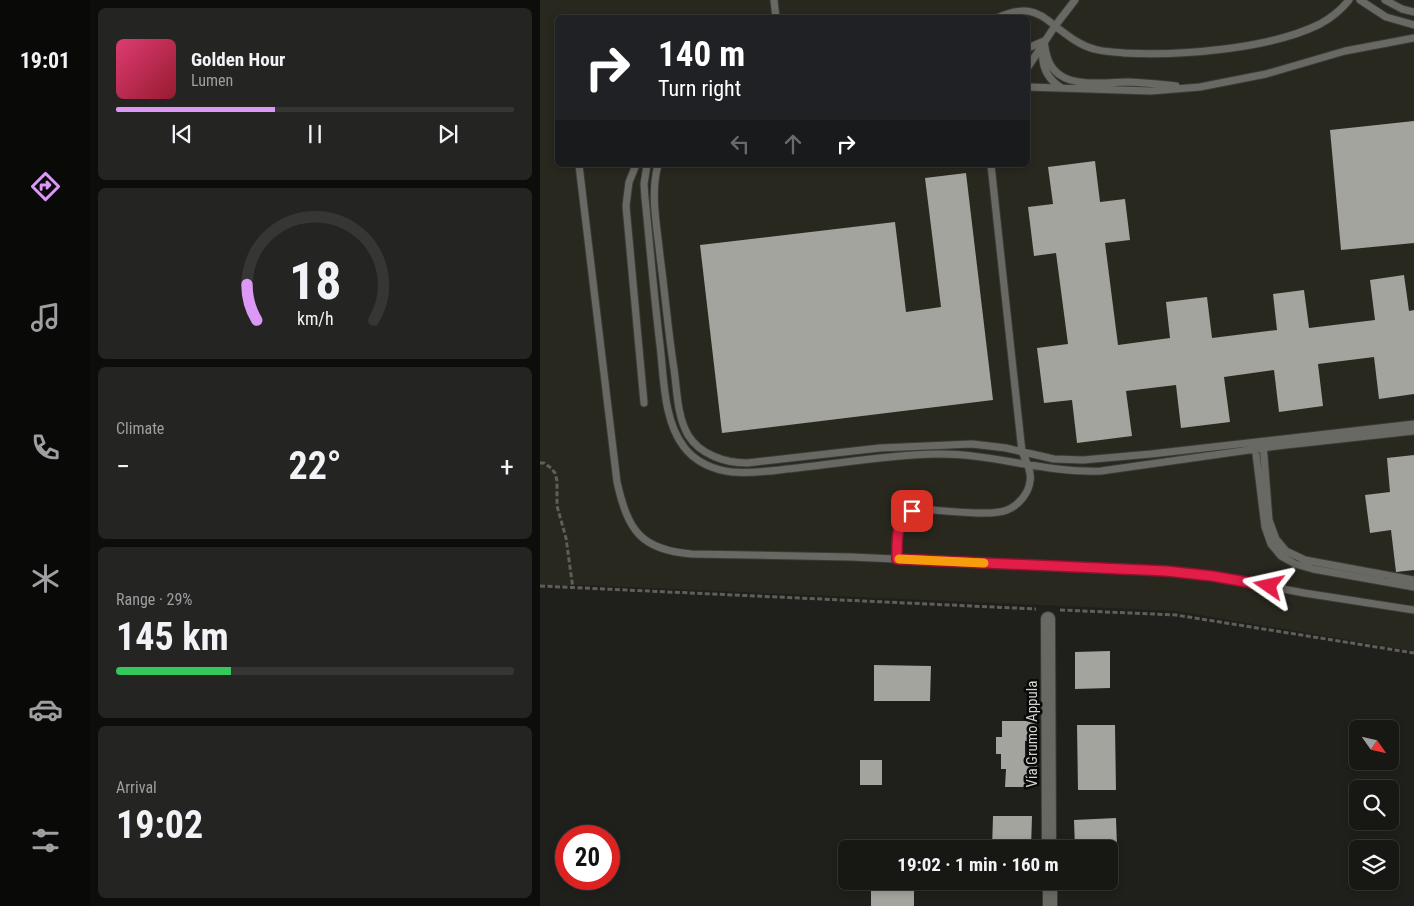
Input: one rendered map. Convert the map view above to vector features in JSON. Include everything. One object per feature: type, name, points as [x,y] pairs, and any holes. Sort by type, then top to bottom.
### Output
[{"type":"street","name":"Via Grumo Appula","points":[[1048,613],[1049,840]]},
{"type":"street","points":[[1050,890],[1050,906]]},
{"type":"lane","points":[[774,0],[776,15]]},
{"type":"lane","points":[[1030,64],[1074,0]]},
{"type":"lane","points":[[1004,15],[1026,10],[1043,16],[1082,44],[1100,50],[1140,54],[1200,51],[1269,41],[1299,33],[1328,20],[1349,0]]},
{"type":"lane","points":[[1385,0],[1402,9],[1414,12]]},
{"type":"lane","points":[[1362,2],[1374,11],[1393,20],[1414,24]]},
{"type":"lane","points":[[1030,87],[1151,91],[1191,88],[1256,76],[1345,51],[1414,38]]},
{"type":"lane","points":[[1030,47],[1044,41]]},
{"type":"lane","points":[[1044,41],[1046,55],[1051,67],[1061,76],[1068,79],[1085,82],[1157,84],[1191,88]]},
{"type":"lane","points":[[1044,41],[1042,60],[1044,67],[1050,78],[1065,89]]},
{"type":"lane","points":[[579,167],[617,482],[623,508],[632,528],[649,542],[676,552],[897,559],[1178,572],[1414,610]]},
{"type":"lane","points":[[635,167],[629,182],[626,206],[644,403]]},
{"type":"lane","points":[[646,167],[644,191],[667,401],[675,432],[684,447],[693,457],[717,470],[742,473],[936,454],[963,455],[1028,466],[1101,471],[1255,446],[1414,424]]},
{"type":"lane","points":[[658,167],[655,184],[657,225],[670,344],[683,422],[688,435],[702,449],[720,459],[740,463],[880,448],[986,444],[1054,459],[1076,460],[1255,446]]},
{"type":"lane","points":[[897,559],[899,526],[909,513],[919,509],[1000,512],[1018,503],[1026,492],[1030,481],[1028,466],[1022,452],[991,167]]},
{"type":"lane","points":[[1263,445],[1414,431]]},
{"type":"lane","points":[[1263,445],[1269,520],[1274,535],[1286,550],[1305,560],[1414,580]]},
{"type":"lane","points":[[1255,446],[1266,526],[1271,544],[1281,556],[1295,564],[1313,569],[1414,587]]},
{"type":"path","points":[[540,463],[544,463],[551,468],[557,480],[557,506],[566,538],[573,589]]},
{"type":"path","points":[[540,586],[1048,613],[1176,615],[1414,653]]},
{"type":"shaded area","points":[[540,0],[1414,0],[1414,651],[1176,611],[579,585],[540,586]]},
{"type":"building","points":[[1414,121],[1414,243],[1341,250],[1330,130]]},
{"type":"building","points":[[1095,161],[1100,202],[1125,199],[1130,240],[1105,243],[1118,345],[1170,338],[1166,302],[1207,297],[1212,338],[1277,330],[1273,294],[1304,290],[1309,328],[1375,320],[1370,280],[1404,275],[1409,311],[1414,310],[1414,394],[1379,399],[1374,357],[1318,364],[1323,406],[1279,412],[1274,370],[1224,377],[1230,422],[1181,428],[1176,385],[1126,391],[1132,436],[1077,443],[1072,400],[1044,403],[1037,348],[1068,344],[1056,253],[1034,256],[1028,207],[1053,204],[1048,167]]},
{"type":"building","points":[[966,173],[993,400],[722,433],[700,245],[895,222],[906,312],[941,307],[925,178]]},
{"type":"building","points":[[1414,455],[1414,570],[1396,572],[1391,530],[1370,533],[1365,495],[1390,492],[1387,458]]},
{"type":"building","points":[[1110,651],[1110,688],[1075,689],[1075,652]]},
{"type":"building","points":[[874,665],[931,666],[930,701],[874,701]]},
{"type":"building","points":[[1002,721],[1037,721],[1036,741],[1025,741],[1025,765],[1037,765],[1036,787],[1005,787],[1006,769],[1001,769],[1001,754],[996,754],[996,737],[1002,737]]},
{"type":"building","points":[[1077,725],[1115,725],[1116,790],[1078,790]]},
{"type":"building","points":[[860,760],[882,760],[882,785],[860,785]]},
{"type":"building","points":[[993,816],[1032,816],[1031,840],[992,840]]},
{"type":"building","points":[[1116,818],[1117,840],[1075,840],[1074,820]]},
{"type":"building","points":[[871,890],[914,890],[914,906],[871,906]]},
{"type":"slow traffic","points":[[899,559],[984,563]]},
{"type":"route","points":[[912,511],[903,519],[899,526],[897,559],[1166,571],[1212,576],[1269,586]]}]
